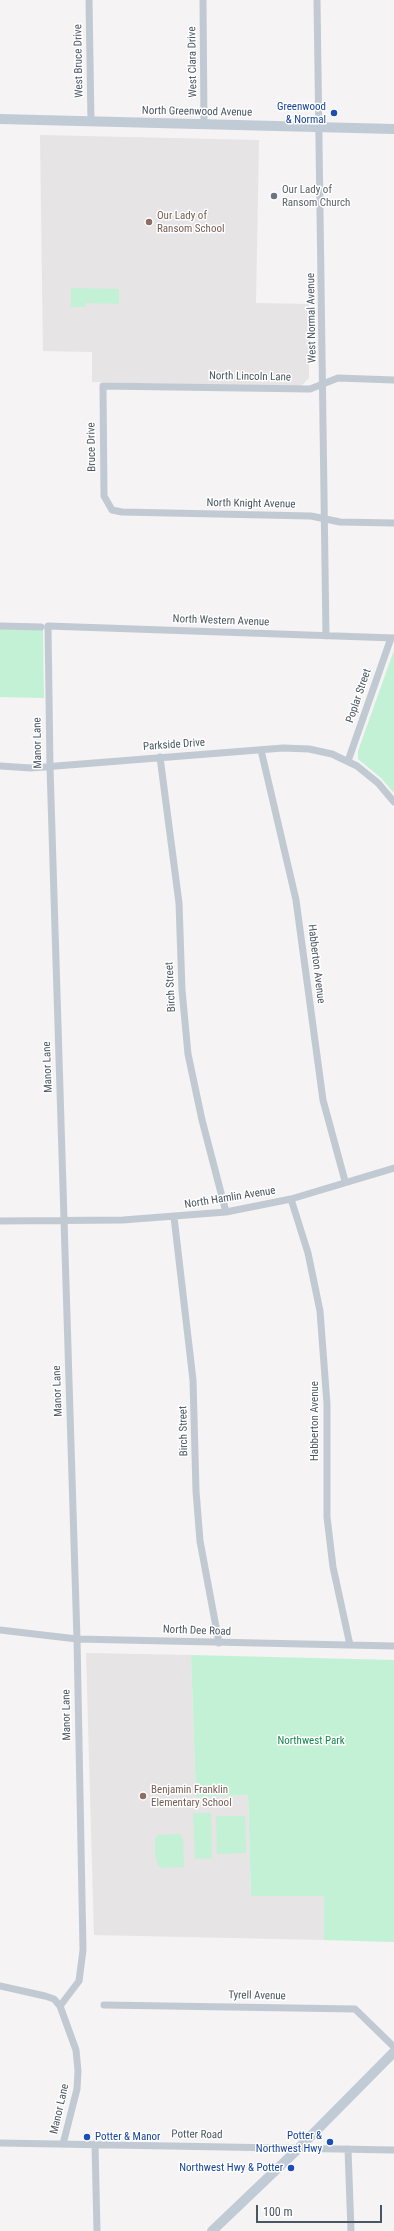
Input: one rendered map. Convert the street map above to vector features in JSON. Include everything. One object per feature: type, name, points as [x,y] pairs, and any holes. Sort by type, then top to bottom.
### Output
[{"type":"main road","name":"North Greenwood Avenue","points":[[0,119],[394,129]]},
{"type":"main road","points":[[212,2231],[300,2148],[394,2052]]},
{"type":"street","name":"West Bruce Drive","points":[[89,0],[91,122]]},
{"type":"street","name":"West Clara Drive","points":[[203,0],[204,124]]},
{"type":"street","name":"West Normal Avenue","points":[[317,0],[324,383],[326,636]]},
{"type":"street","name":"North Lincoln Lane","points":[[103,386],[310,389],[338,378],[394,380]]},
{"type":"street","name":"Bruce Drive","points":[[103,386],[104,496],[108,506]]},
{"type":"street","name":"North Knight Avenue","points":[[108,506],[112,510],[122,512],[311,516],[340,522],[394,523]]},
{"type":"street","name":"North Western Avenue","points":[[0,626],[45,626],[392,638]]},
{"type":"street","name":"Manor Lane","points":[[45,626],[77,1639],[82,1966],[79,1981],[60,2006],[76,2050],[78,2071],[75,2096],[63,2144]]},
{"type":"street","name":"Poplar Street","points":[[348,761],[392,638]]},
{"type":"street","name":"Parkside Drive","points":[[0,766],[31,768],[261,750],[308,749],[332,754],[348,761],[368,773],[394,802]]},
{"type":"street","name":"Habberton Avenue","points":[[261,750],[297,906],[323,1100],[345,1181]]},
{"type":"street","name":"Birch Street","points":[[160,757],[178,896],[182,997],[188,1054],[202,1120],[226,1212]]},
{"type":"street","name":"North Hamlin Avenue","points":[[0,1221],[64,1222],[174,1217],[226,1212],[291,1199],[345,1181],[394,1168]]},
{"type":"street","name":"Habberton Avenue","points":[[291,1199],[308,1253],[320,1311],[327,1397],[327,1517],[333,1567],[350,1645]]},
{"type":"street","name":"Birch Street","points":[[174,1217],[193,1380],[196,1491],[200,1541],[219,1643]]},
{"type":"street","name":"North Dee Road","points":[[0,1630],[77,1639],[394,1646]]},
{"type":"street","points":[[0,1986],[46,1996],[54,1999],[60,2006]]},
{"type":"street","name":"Tyrell Avenue","points":[[104,2005],[355,2009],[394,2047]]},
{"type":"street","name":"Potter Road","points":[[0,2142],[394,2150]]},
{"type":"street","points":[[95,2144],[97,2231]]},
{"type":"street","points":[[348,2149],[351,2231]]},
{"type":"shaded area","name":"Our Lady of Ransom School","points":[[40,135],[259,140],[256,303],[309,304],[309,378],[300,387],[92,382],[92,352],[43,351]]},
{"type":"shaded area","name":"Benjamin Franklin Elementary School","points":[[86,1653],[191,1655],[196,1797],[248,1795],[251,1896],[324,1896],[324,1940],[94,1935]]},
{"type":"green space","points":[[71,288],[119,289],[119,304],[86,303],[85,307],[71,307]]},
{"type":"green space","points":[[0,629],[43,630],[44,698],[0,697]]},
{"type":"green space","points":[[394,650],[394,793],[381,778],[358,759],[358,751]]},
{"type":"green space","name":"Northwest Park","points":[[191,1655],[394,1660],[394,1942],[324,1940],[324,1896],[251,1896],[248,1795],[196,1797]]},
{"type":"green space","points":[[193,1813],[211,1813],[212,1858],[195,1859]]},
{"type":"green space","points":[[216,1816],[245,1816],[246,1853],[217,1854]]},
{"type":"green space","points":[[180,1834],[183,1839],[184,1867],[161,1868],[158,1865],[155,1855],[155,1839],[158,1835]]},
{"type":"place","name":"Greenwood & Normal","points":[[334,113]]},
{"type":"place","name":"Our Lady of Ransom Church","points":[[274,196]]},
{"type":"place","name":"Our Lady of Ransom School","points":[[149,222]]},
{"type":"place","name":"Benjamin Franklin Elementary School","points":[[143,1796]]},
{"type":"place","name":"Potter & Manor","points":[[87,2137]]},
{"type":"place","name":"Potter & Northwest Hwy","points":[[330,2142]]},
{"type":"place","name":"Northwest Hwy & Potter","points":[[291,2168]]}]
